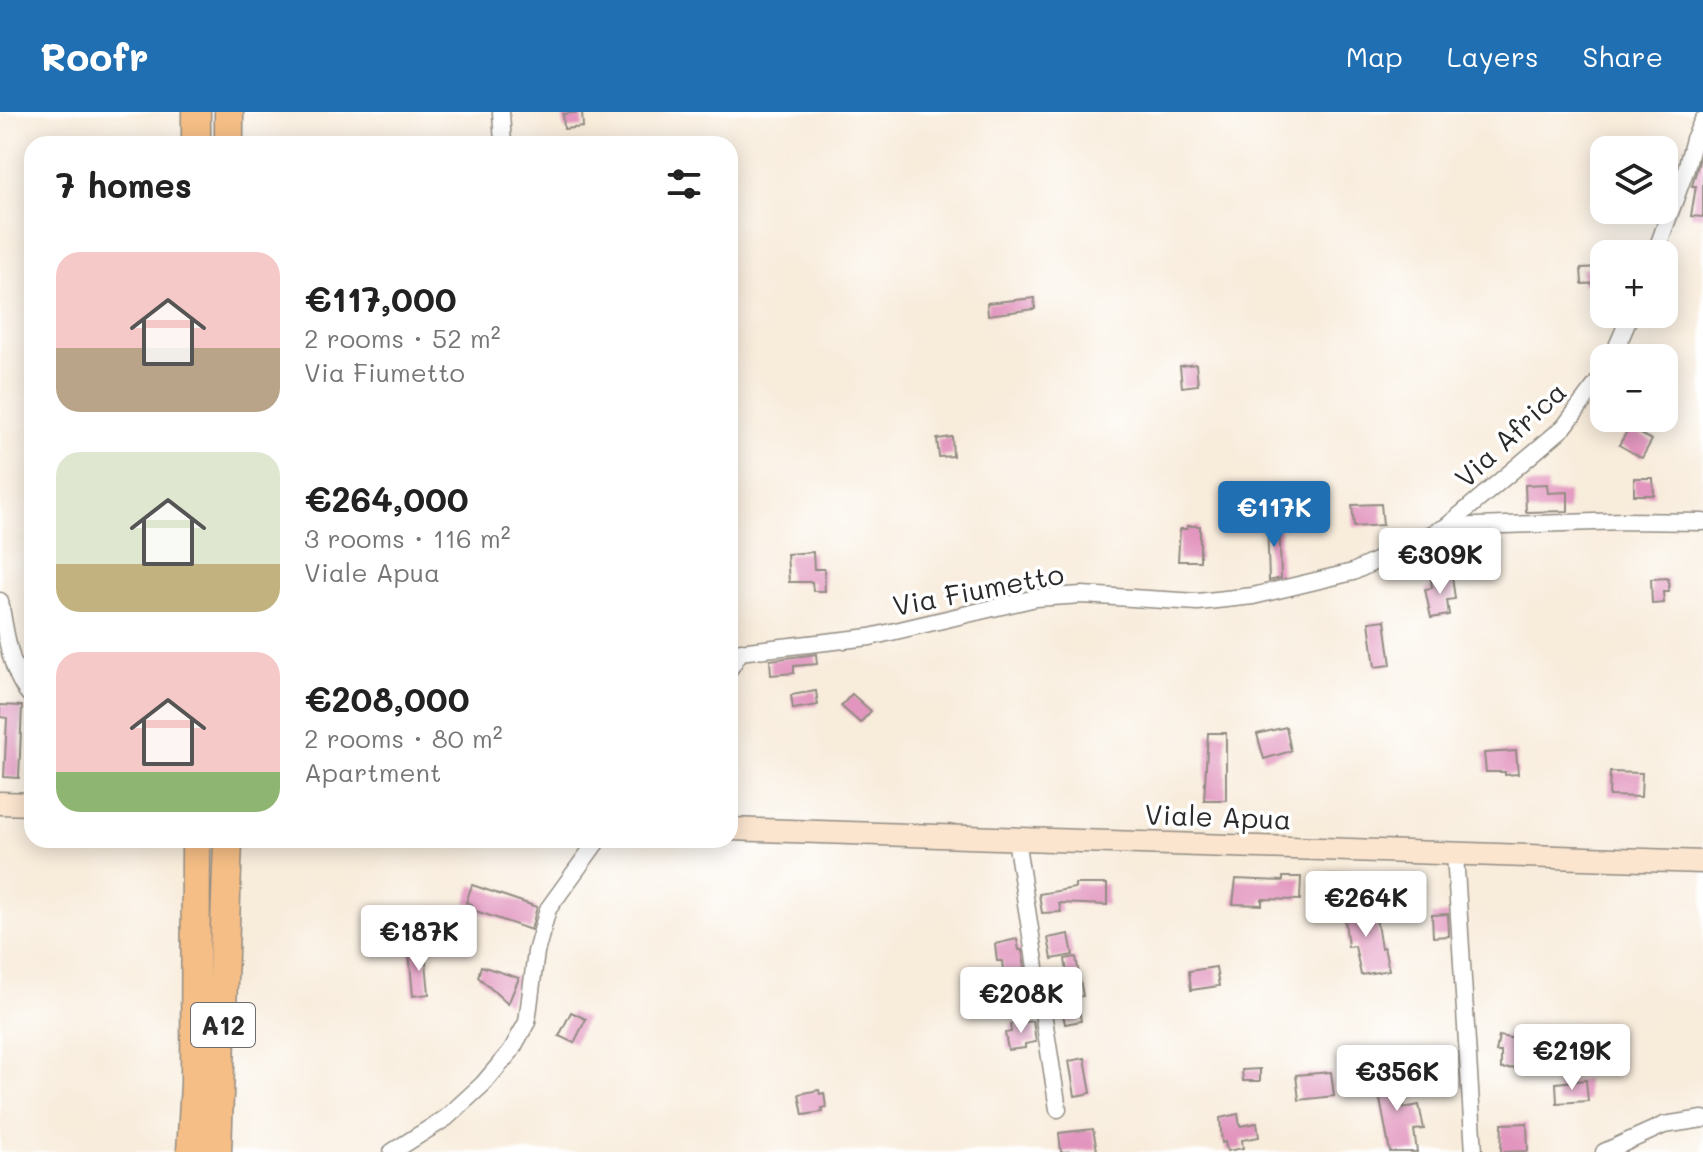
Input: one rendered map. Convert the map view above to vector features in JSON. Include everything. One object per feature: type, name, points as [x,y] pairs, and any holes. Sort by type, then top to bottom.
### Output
[{"type":"highway","points":[[196,112],[196,136]]},
{"type":"highway","points":[[229,112],[229,136]]},
{"type":"highway","name":"A12","points":[[191,1152],[195,1084],[196,848]]},
{"type":"highway","name":"A12","points":[[217,1152],[228,848]]},
{"type":"street","points":[[501,112],[502,136]]},
{"type":"street","points":[[1660,240],[1694,139],[1703,127]]},
{"type":"street","name":"Via Africa","points":[[1446,527],[1564,427],[1590,393]]},
{"type":"street","name":"Via Fiumetto","points":[[738,652],[870,637],[1036,598],[1082,595],[1198,602],[1253,596],[1353,572],[1446,527],[1623,521],[1703,522]]},
{"type":"street","points":[[0,601],[6,633],[24,690]]},
{"type":"street","points":[[0,803],[24,804]]},
{"type":"street","name":"Viale Apua","points":[[738,829],[1703,862]]},
{"type":"street","points":[[1016,839],[1058,1109]]},
{"type":"street","points":[[392,1152],[446,1118],[483,1084],[511,1051],[527,1022],[536,952],[548,909],[592,848]]},
{"type":"street","points":[[1455,854],[1474,1152]]},
{"type":"street","points":[[1604,1152],[1664,1125],[1703,1119]]},
{"type":"building","points":[[582,112],[583,127],[564,129],[563,114]]},
{"type":"building","points":[[1702,151],[1703,217],[1691,216],[1696,186],[1692,186]]},
{"type":"building","points":[[1581,268],[1590,268],[1590,284],[1582,284]]},
{"type":"building","points":[[1034,298],[1035,309],[988,315],[987,303]]},
{"type":"building","points":[[1196,364],[1198,385],[1182,387],[1180,366]]},
{"type":"building","points":[[1627,432],[1637,432],[1652,440],[1642,458],[1619,445]]},
{"type":"building","points":[[952,437],[953,456],[939,457],[937,439]]},
{"type":"building","points":[[1634,478],[1653,478],[1654,495],[1634,495]]},
{"type":"building","points":[[1547,484],[1548,493],[1568,492],[1568,511],[1526,512],[1525,485]]},
{"type":"building","points":[[1381,504],[1383,525],[1354,527],[1352,505]]},
{"type":"building","points":[[1279,518],[1281,578],[1269,581],[1267,519]]},
{"type":"building","points":[[1187,526],[1200,526],[1200,561],[1178,561],[1180,529],[1187,529]]},
{"type":"building","points":[[813,552],[814,569],[824,569],[825,591],[813,591],[812,582],[789,582],[787,554]]},
{"type":"building","points":[[1452,576],[1455,599],[1447,600],[1449,615],[1431,618],[1425,589],[1432,588],[1431,579]]},
{"type":"building","points":[[1668,578],[1669,592],[1663,592],[1664,603],[1652,604],[1651,579]]},
{"type":"building","points":[[1385,620],[1391,665],[1375,667],[1369,622]]},
{"type":"building","points":[[816,654],[817,664],[794,666],[794,673],[771,675],[770,660]]},
{"type":"building","points":[[816,691],[818,705],[793,709],[791,695]]},
{"type":"building","points":[[852,694],[871,711],[860,723],[841,706]]},
{"type":"building","points":[[0,705],[22,706],[19,778],[4,777],[7,718],[0,717]]},
{"type":"building","points":[[1286,727],[1291,751],[1264,759],[1257,734]]},
{"type":"building","points":[[1208,733],[1226,733],[1226,800],[1204,800]]},
{"type":"building","points":[[1516,751],[1518,774],[1486,772],[1484,753]]},
{"type":"building","points":[[1610,772],[1642,773],[1641,797],[1609,796]]},
{"type":"building","points":[[1327,875],[1355,876],[1354,895],[1326,894]]},
{"type":"building","points":[[1283,877],[1301,877],[1300,900],[1262,899],[1262,905],[1233,904],[1236,879],[1283,881]]},
{"type":"building","points":[[1075,884],[1107,884],[1107,905],[1059,903],[1061,912],[1042,913],[1039,894],[1075,888]]},
{"type":"building","points":[[472,885],[537,907],[531,930],[470,909],[472,904],[466,902]]},
{"type":"building","points":[[1368,901],[1374,906],[1381,948],[1384,947],[1389,970],[1361,975],[1355,946],[1348,947],[1345,920],[1354,918],[1352,910],[1356,904]]},
{"type":"building","points":[[1448,914],[1449,936],[1433,937],[1432,915]]},
{"type":"building","points":[[1069,934],[1073,955],[1052,959],[1048,938]]},
{"type":"building","points":[[1017,939],[1019,950],[1022,950],[1030,998],[1007,1002],[1002,961],[997,961],[995,944]]},
{"type":"building","points":[[425,951],[429,994],[413,996],[409,952]]},
{"type":"building","points":[[1076,957],[1083,996],[1077,997],[1081,1021],[1065,1024],[1061,980],[1068,979],[1065,959]]},
{"type":"building","points":[[481,966],[519,978],[508,1004],[478,977]]},
{"type":"building","points":[[1216,967],[1219,986],[1191,990],[1189,971]]},
{"type":"building","points":[[571,1012],[586,1019],[574,1043],[559,1036]]},
{"type":"building","points":[[1033,1021],[1036,1042],[1025,1044],[1025,1048],[1008,1050],[1005,1033],[1011,1032],[1010,1024]]},
{"type":"building","points":[[1499,1036],[1521,1040],[1516,1068],[1501,1069],[1501,1052],[1496,1052]]},
{"type":"building","points":[[1085,1058],[1091,1093],[1075,1096],[1069,1061]]},
{"type":"building","points":[[1260,1069],[1260,1081],[1243,1081],[1242,1070]]},
{"type":"building","points":[[1396,1069],[1404,1108],[1419,1105],[1424,1129],[1414,1130],[1417,1152],[1390,1152],[1372,1074]]},
{"type":"building","points":[[1331,1072],[1334,1096],[1299,1100],[1296,1075]]},
{"type":"building","points":[[1586,1080],[1588,1101],[1557,1103],[1556,1083]]},
{"type":"building","points":[[819,1090],[820,1094],[824,1093],[826,1107],[822,1108],[823,1112],[803,1115],[799,1094]]},
{"type":"building","points":[[1238,1114],[1240,1126],[1257,1123],[1259,1137],[1242,1140],[1243,1148],[1227,1151],[1225,1142],[1222,1143],[1220,1118]]},
{"type":"building","points":[[1527,1123],[1528,1151],[1501,1152],[1502,1124]]},
{"type":"building","points":[[1093,1129],[1097,1150],[1061,1152],[1059,1133]]}]
